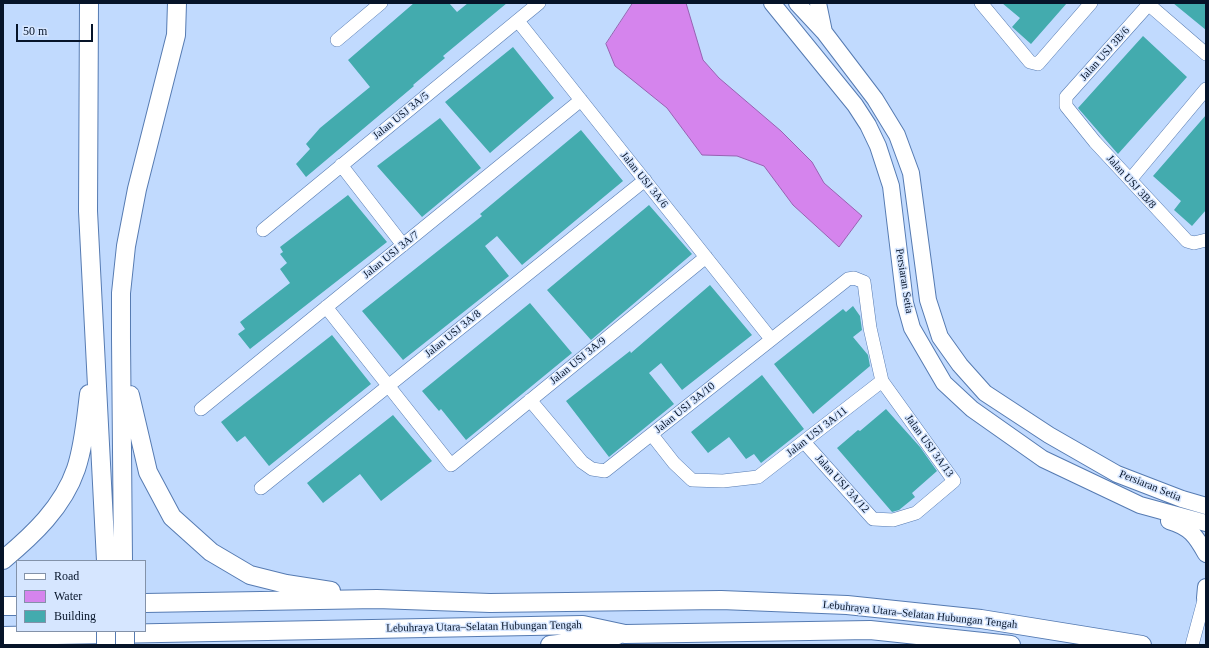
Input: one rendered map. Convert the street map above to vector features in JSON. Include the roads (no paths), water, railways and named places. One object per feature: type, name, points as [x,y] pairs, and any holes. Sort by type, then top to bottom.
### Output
[{"type":"highway","points":[[89,3],[88,212],[94,340],[114,560]]},
{"type":"highway","points":[[114,560],[121,293],[126,246],[137,189],[176,35],[177,3]]},
{"type":"highway","points":[[120,339],[133,416],[148,472],[172,517],[210,552],[250,575],[286,584],[377,599]]},
{"type":"highway","points":[[3,560],[33,535],[59,504],[76,469],[84,428],[94,340]]},
{"type":"highway","name":"Lebuhraya Utara–Selatan Hubungan Tengah","points":[[146,603],[377,599],[490,603],[720,600],[847,605],[981,619],[1142,645]]},
{"type":"highway","points":[[3,606],[16,606]]},
{"type":"highway","name":"Lebuhraya Utara–Selatan Hubungan Tengah","points":[[3,636],[160,635],[583,625],[625,634],[870,630],[1011,645]]},
{"type":"highway","points":[[106,632],[106,645]]},
{"type":"highway","points":[[125,632],[125,645]]},
{"type":"highway","points":[[550,645],[600,640],[625,634]]},
{"type":"highway","points":[[160,635],[232,645]]},
{"type":"main road","name":"Persiaran Setia","points":[[772,3],[786,18],[855,106],[868,125],[878,146],[891,186],[905,303],[912,328],[926,355],[944,383],[972,409],[1042,459],[1140,505],[1206,523]]},
{"type":"main road","points":[[818,3],[824,32]]},
{"type":"main road","name":"Persiaran Setia","points":[[800,4],[824,32],[878,104],[896,135],[911,173],[928,300],[940,337],[960,365],[985,393],[1049,435],[1117,474],[1182,499],[1206,506]]},
{"type":"main road","points":[[1042,459],[1072,480],[1108,499],[1153,516],[1182,524],[1196,537],[1206,554]]},
{"type":"street","points":[[337,40],[381,3]]},
{"type":"street","name":"Jalan USJ 3A/5","points":[[263,230],[539,3]]},
{"type":"street","points":[[981,3],[1030,62],[1038,64],[1091,3]]},
{"type":"street","points":[[786,18],[800,4]]},
{"type":"street","points":[[1148,4],[1206,54]]},
{"type":"street","name":"Jalan USJ 3B/6","points":[[1066,106],[1066,97],[1148,4]]},
{"type":"street","name":"Jalan USJ 3A/6","points":[[518,21],[771,339]]},
{"type":"street","points":[[1130,180],[1206,89]]},
{"type":"street","name":"Jalan USJ 3A/7","points":[[201,409],[581,100]]},
{"type":"street","name":"Jalan USJ 3B/8","points":[[1066,106],[1130,180],[1187,241],[1194,243],[1206,240]]},
{"type":"street","points":[[341,165],[403,245]]},
{"type":"street","name":"Jalan USJ 3A/8","points":[[261,488],[645,180]]},
{"type":"street","name":"Jalan USJ 3A/9","points":[[388,386],[451,465],[706,257]]},
{"type":"street","name":"Jalan USJ 3A/10","points":[[530,400],[582,462],[592,469],[605,470],[652,435],[848,279],[854,278],[864,282],[870,328],[882,380]]},
{"type":"street","points":[[326,307],[388,386]]},
{"type":"street","name":"Jalan USJ 3A/11","points":[[652,435],[674,463],[692,480],[724,481],[758,477],[882,380]]},
{"type":"street","name":"Jalan USJ 3A/13","points":[[882,380],[954,481],[926,505]]},
{"type":"street","name":"Jalan USJ 3A/12","points":[[804,442],[873,519],[893,520],[916,514],[926,505]]},
{"type":"street","points":[[1192,645],[1206,593]]},
{"type":"water","points":[[633,3],[686,3],[703,60],[719,78],[781,131],[812,162],[824,183],[862,216],[839,247],[793,205],[764,166],[737,156],[702,155],[667,108],[615,66],[606,44]]}]
